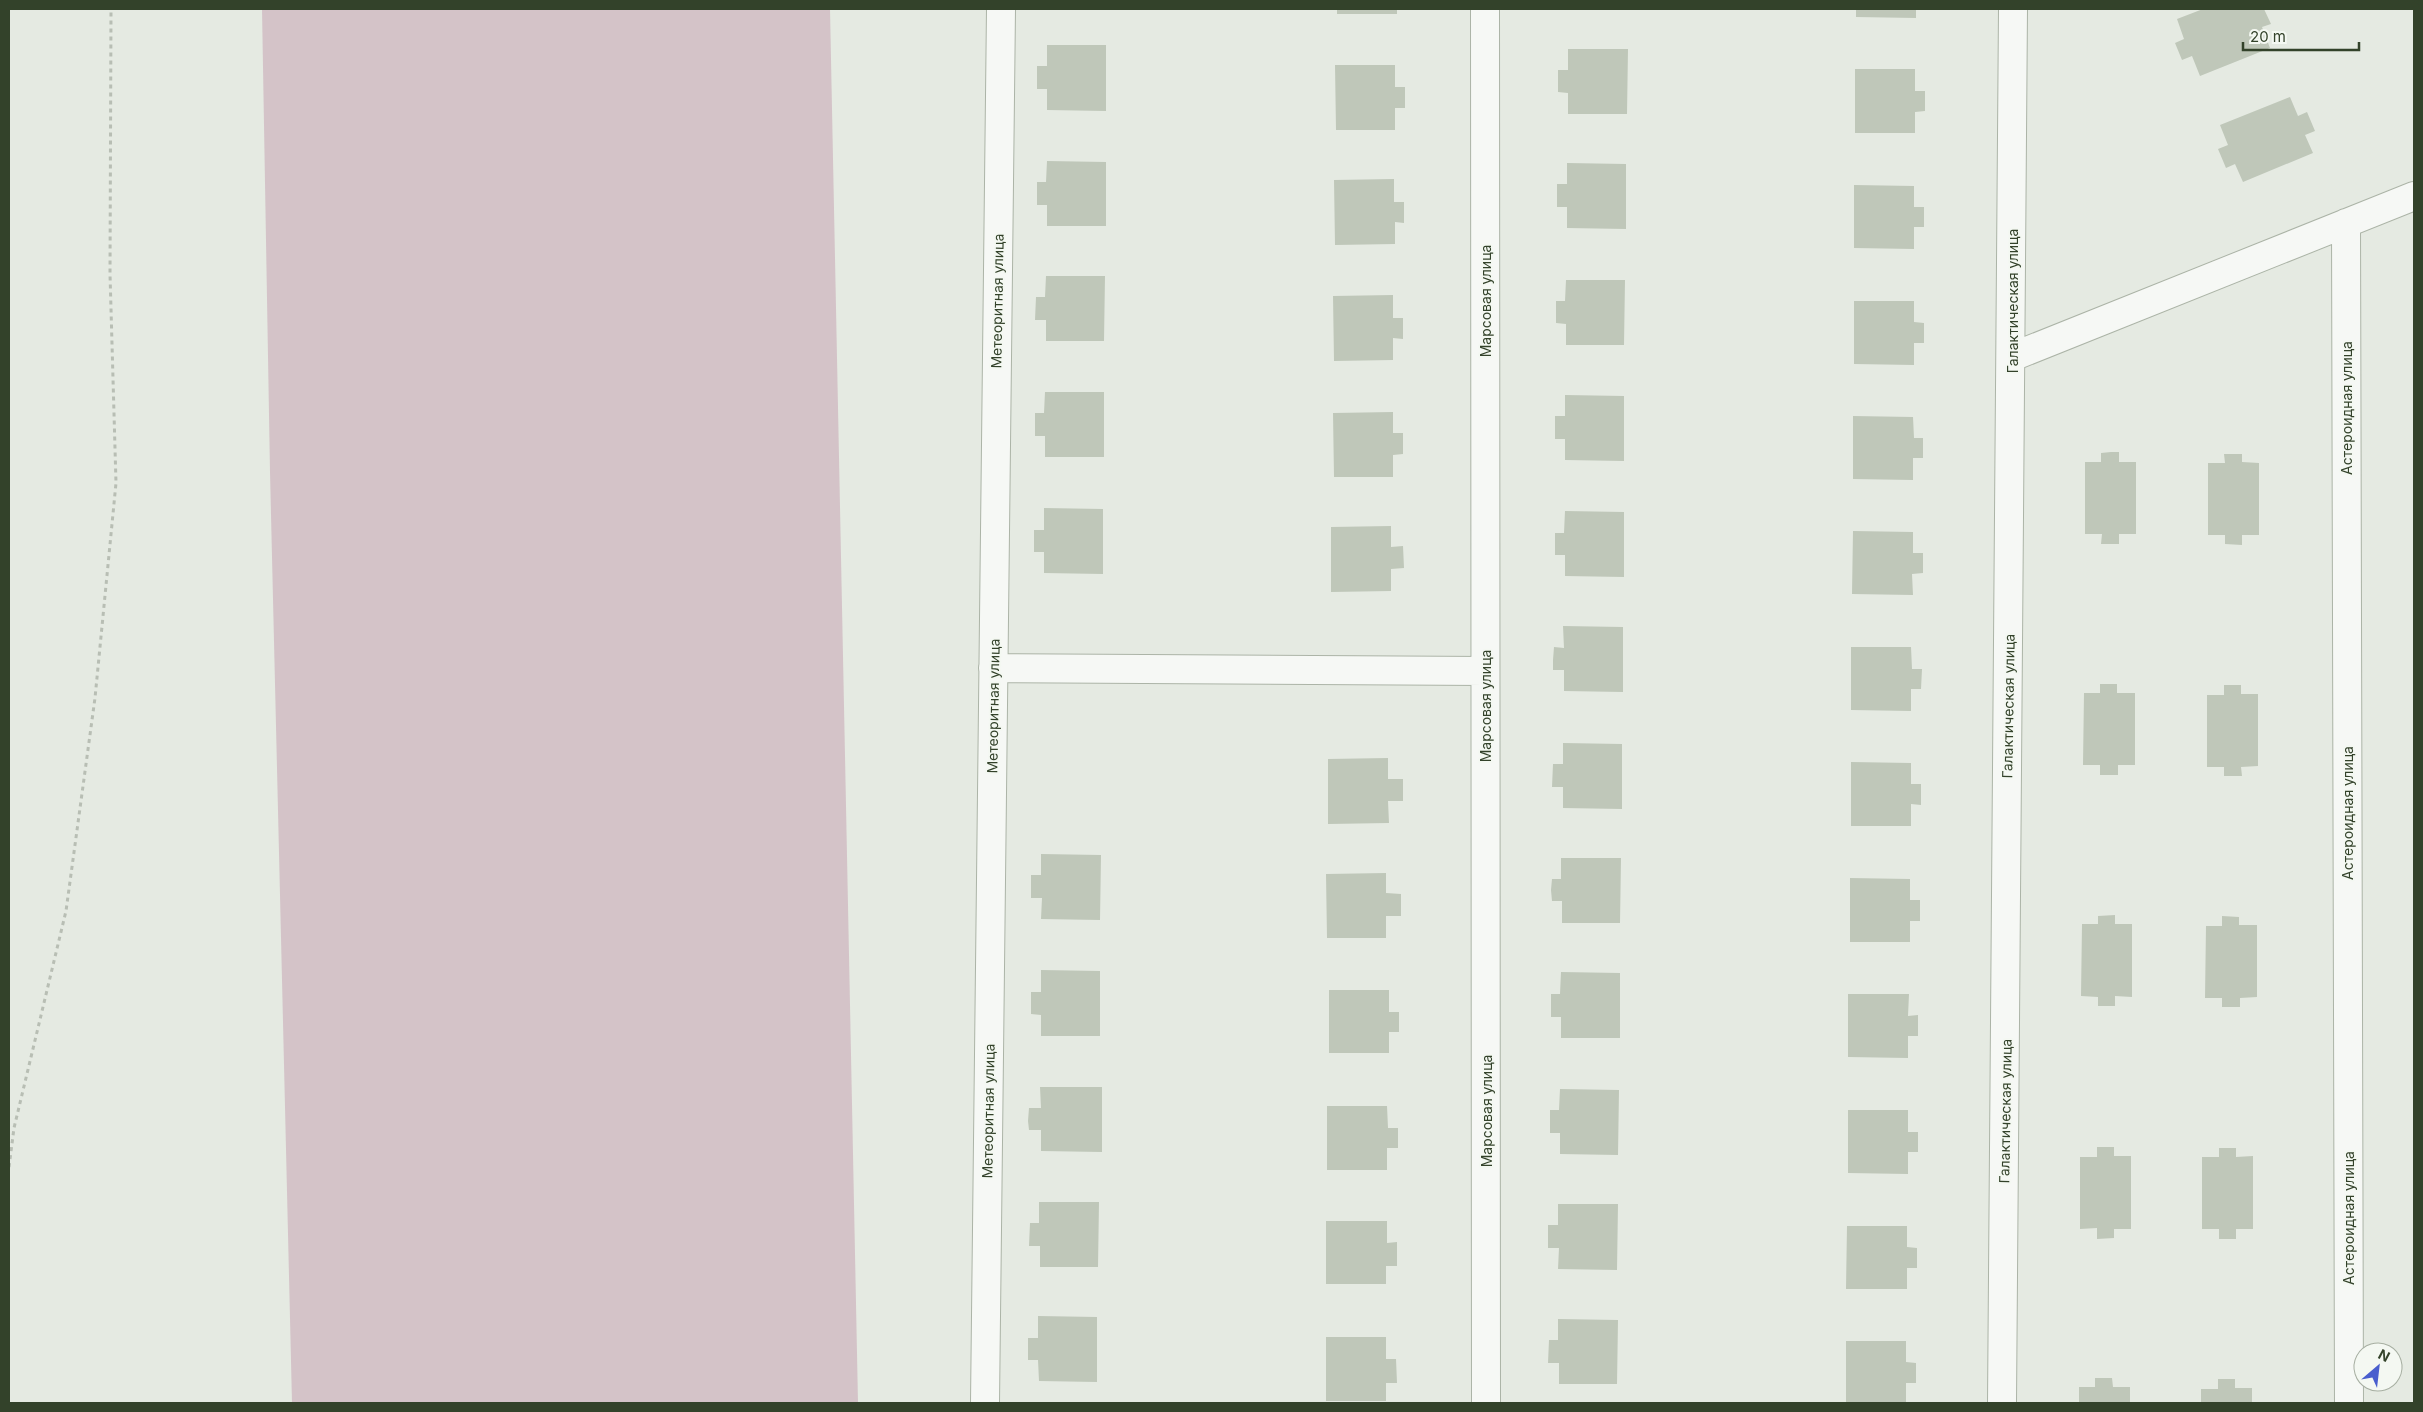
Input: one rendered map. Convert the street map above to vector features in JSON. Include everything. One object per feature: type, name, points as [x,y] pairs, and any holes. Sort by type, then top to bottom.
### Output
[{"type":"street","name":"Метеоритная улица","points":[[985,1403],[1001,9]]},
{"type":"street","name":"Марсовая улица","points":[[1485,9],[1486,1403]]},
{"type":"street","name":"Галактическая улица","points":[[2002,1403],[2012,357],[2013,9]]},
{"type":"street","points":[[2012,357],[2414,196]]},
{"type":"street","name":"Астероидная улица","points":[[2346,223],[2348,1403]]},
{"type":"street","points":[[993,668],[1485,671]]},
{"type":"path","points":[[9,1167],[14,1128],[66,911],[95,698],[116,483],[110,274],[111,9]]},
{"type":"shaded area","points":[[262,9],[830,9],[858,1403],[292,1403],[270,472]]},
{"type":"building","points":[[1337,9],[1397,9],[1397,14],[1337,14]]},
{"type":"building","points":[[1856,9],[1916,9],[1916,18],[1856,17]]},
{"type":"building","points":[[2203,9],[2264,9],[2271,24],[2262,27],[2270,48],[2200,76],[2192,56],[2182,60],[2175,43],[2184,39],[2177,19]]},
{"type":"building","points":[[1047,45],[1106,45],[1106,111],[1047,110],[1047,89],[1037,89],[1037,66],[1047,66]]},
{"type":"building","points":[[1568,49],[1628,49],[1627,114],[1568,114],[1568,93],[1558,92],[1558,70],[1568,70]]},
{"type":"building","points":[[1335,65],[1395,65],[1395,87],[1405,87],[1405,108],[1395,108],[1395,130],[1336,130]]},
{"type":"building","points":[[1855,69],[1915,69],[1915,91],[1925,91],[1925,111],[1915,112],[1915,133],[1855,133]]},
{"type":"building","points":[[2290,97],[2298,116],[2307,112],[2315,131],[2305,135],[2313,153],[2243,182],[2235,164],[2226,168],[2218,149],[2228,145],[2220,125]]},
{"type":"building","points":[[1047,161],[1106,162],[1106,226],[1047,226],[1047,205],[1037,205],[1037,182],[1046,182]]},
{"type":"building","points":[[1567,163],[1626,164],[1626,229],[1567,228],[1567,207],[1557,207],[1557,184],[1567,184]]},
{"type":"building","points":[[1394,179],[1394,202],[1404,202],[1404,223],[1395,222],[1395,244],[1335,245],[1334,180]]},
{"type":"building","points":[[1854,185],[1914,186],[1914,207],[1924,207],[1924,227],[1914,227],[1914,249],[1854,248]]},
{"type":"building","points":[[1046,276],[1105,276],[1104,341],[1046,341],[1046,320],[1035,320],[1036,297],[1045,297]]},
{"type":"building","points":[[1566,280],[1625,280],[1624,345],[1566,345],[1566,324],[1556,323],[1556,301],[1565,301]]},
{"type":"building","points":[[1393,295],[1393,318],[1403,318],[1403,339],[1393,338],[1393,360],[1334,361],[1333,296]]},
{"type":"building","points":[[1854,301],[1914,301],[1914,322],[1924,323],[1924,343],[1914,343],[1914,365],[1854,364]]},
{"type":"building","points":[[1045,392],[1104,392],[1104,457],[1045,457],[1045,436],[1035,436],[1035,413],[1044,413]]},
{"type":"building","points":[[1565,395],[1624,396],[1624,461],[1565,460],[1565,439],[1555,439],[1555,416],[1565,416]]},
{"type":"building","points":[[1393,412],[1393,433],[1403,433],[1403,454],[1393,455],[1393,477],[1334,477],[1333,413]]},
{"type":"building","points":[[1853,416],[1913,417],[1914,438],[1923,438],[1923,458],[1913,458],[1913,480],[1853,479]]},
{"type":"building","points":[[2119,452],[2119,462],[2136,462],[2136,534],[2119,534],[2119,544],[2101,544],[2102,534],[2085,534],[2085,462],[2101,462],[2101,453]]},
{"type":"building","points":[[2224,454],[2242,454],[2242,462],[2259,463],[2259,535],[2242,535],[2242,545],[2225,544],[2225,535],[2208,535],[2208,463],[2225,463]]},
{"type":"building","points":[[1044,508],[1103,509],[1103,574],[1044,573],[1044,552],[1034,552],[1034,530],[1044,530]]},
{"type":"building","points":[[1565,511],[1624,512],[1624,577],[1565,576],[1565,555],[1555,555],[1555,533],[1564,533]]},
{"type":"building","points":[[1391,526],[1391,547],[1403,546],[1404,568],[1391,569],[1391,591],[1331,592],[1331,527]]},
{"type":"building","points":[[1853,531],[1913,532],[1913,553],[1923,553],[1923,573],[1912,574],[1913,595],[1852,594]]},
{"type":"building","points":[[1563,626],[1623,627],[1623,692],[1564,691],[1564,670],[1553,670],[1554,647],[1564,648]]},
{"type":"building","points":[[1851,647],[1911,647],[1912,669],[1922,669],[1921,689],[1911,689],[1911,711],[1851,710]]},
{"type":"building","points":[[2100,684],[2117,684],[2117,693],[2135,693],[2135,765],[2118,765],[2118,775],[2100,775],[2100,765],[2083,765],[2084,693],[2100,693]]},
{"type":"building","points":[[2224,685],[2241,685],[2241,694],[2258,694],[2258,766],[2241,767],[2242,776],[2224,776],[2224,767],[2207,767],[2207,695],[2224,695]]},
{"type":"building","points":[[1563,743],[1622,744],[1622,809],[1563,808],[1563,787],[1552,787],[1553,764],[1563,764]]},
{"type":"building","points":[[1388,758],[1388,779],[1403,779],[1403,801],[1388,801],[1389,823],[1328,824],[1328,759]]},
{"type":"building","points":[[1851,762],[1911,763],[1911,784],[1921,784],[1921,805],[1911,804],[1911,826],[1851,826]]},
{"type":"building","points":[[1041,854],[1101,855],[1100,920],[1041,919],[1042,898],[1031,898],[1031,875],[1041,875]]},
{"type":"building","points":[[1561,858],[1621,858],[1620,923],[1562,923],[1562,901],[1552,901],[1551,890],[1552,879],[1561,879]]},
{"type":"building","points":[[1386,873],[1386,893],[1401,894],[1401,916],[1386,916],[1386,938],[1327,938],[1326,874]]},
{"type":"building","points":[[1850,878],[1910,879],[1910,900],[1920,900],[1920,921],[1910,921],[1910,942],[1850,942]]},
{"type":"building","points":[[2115,915],[2115,924],[2132,924],[2132,997],[2115,996],[2115,1006],[2098,1006],[2098,997],[2081,996],[2082,924],[2098,924],[2098,916]]},
{"type":"building","points":[[2222,916],[2239,917],[2239,925],[2257,925],[2257,997],[2240,998],[2240,1007],[2222,1007],[2222,998],[2205,998],[2206,926],[2222,926]]},
{"type":"building","points":[[1041,970],[1100,971],[1100,1036],[1041,1036],[1041,1015],[1031,1014],[1031,992],[1041,992]]},
{"type":"building","points":[[1561,972],[1620,973],[1620,1038],[1561,1038],[1561,1017],[1551,1017],[1551,994],[1560,994]]},
{"type":"building","points":[[1329,990],[1389,990],[1389,1012],[1399,1012],[1399,1032],[1389,1032],[1389,1053],[1329,1053]]},
{"type":"building","points":[[1848,994],[1909,994],[1908,1016],[1918,1015],[1918,1036],[1908,1036],[1908,1058],[1848,1057]]},
{"type":"building","points":[[1040,1087],[1102,1087],[1102,1152],[1041,1151],[1041,1130],[1029,1130],[1028,1121],[1029,1108],[1041,1108]]},
{"type":"building","points":[[1560,1089],[1619,1090],[1618,1155],[1560,1154],[1560,1133],[1550,1133],[1550,1110],[1559,1110]]},
{"type":"building","points":[[1327,1106],[1387,1106],[1388,1128],[1398,1128],[1398,1148],[1387,1148],[1387,1170],[1327,1170]]},
{"type":"building","points":[[1848,1110],[1908,1110],[1908,1132],[1918,1132],[1918,1152],[1908,1152],[1908,1174],[1848,1173]]},
{"type":"building","points":[[2097,1147],[2114,1147],[2114,1156],[2131,1156],[2131,1229],[2114,1229],[2114,1238],[2097,1239],[2097,1228],[2080,1229],[2080,1157],[2097,1157]]},
{"type":"building","points":[[2219,1148],[2236,1148],[2236,1157],[2253,1156],[2253,1229],[2236,1229],[2236,1239],[2219,1239],[2219,1229],[2202,1229],[2202,1157],[2219,1157]]},
{"type":"building","points":[[1039,1202],[1099,1202],[1098,1267],[1040,1267],[1040,1246],[1029,1246],[1030,1223],[1039,1223]]},
{"type":"building","points":[[1558,1204],[1618,1204],[1617,1270],[1558,1269],[1559,1248],[1548,1248],[1548,1225],[1558,1225]]},
{"type":"building","points":[[1326,1221],[1387,1221],[1387,1243],[1397,1242],[1397,1266],[1386,1266],[1386,1284],[1326,1284]]},
{"type":"building","points":[[1847,1226],[1907,1226],[1907,1247],[1917,1248],[1917,1268],[1907,1268],[1907,1289],[1846,1289]]},
{"type":"building","points":[[1038,1316],[1097,1317],[1097,1382],[1039,1381],[1038,1360],[1028,1360],[1028,1338],[1038,1338]]},
{"type":"building","points":[[1558,1319],[1618,1320],[1617,1384],[1559,1384],[1559,1363],[1548,1363],[1549,1340],[1558,1340]]},
{"type":"building","points":[[1326,1337],[1386,1337],[1386,1359],[1396,1359],[1397,1383],[1386,1383],[1386,1401],[1326,1401]]},
{"type":"building","points":[[1846,1341],[1906,1341],[1906,1362],[1916,1363],[1916,1383],[1906,1383],[1906,1403],[1846,1403]]},
{"type":"building","points":[[2095,1378],[2112,1378],[2113,1387],[2130,1387],[2130,1403],[2079,1403],[2079,1387],[2095,1387]]},
{"type":"building","points":[[2218,1379],[2235,1379],[2235,1388],[2252,1388],[2252,1403],[2201,1403],[2201,1389],[2218,1389]]}]
